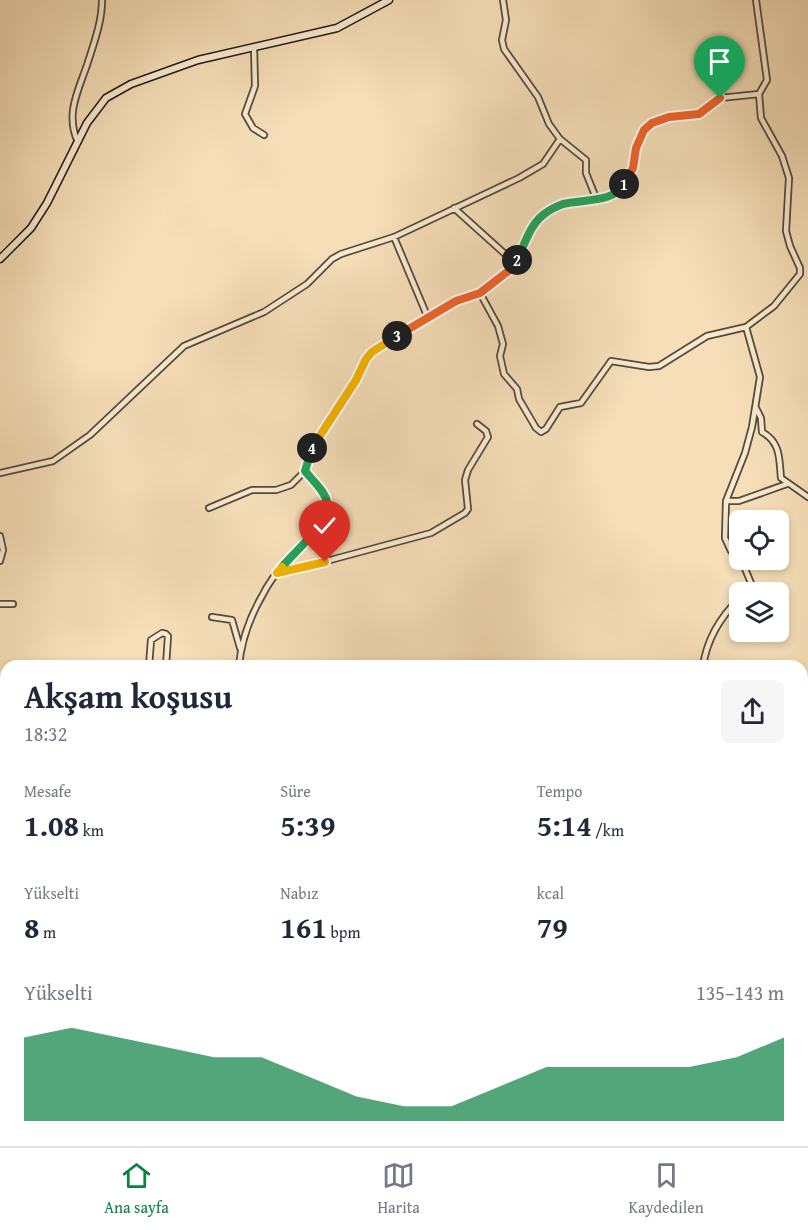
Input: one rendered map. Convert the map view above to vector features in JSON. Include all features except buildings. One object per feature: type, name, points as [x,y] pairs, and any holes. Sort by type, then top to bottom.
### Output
[{"type":"street","points":[[78,142],[72,123],[73,106],[96,38],[102,0]]},
{"type":"street","points":[[0,259],[31,228],[47,203],[87,123],[106,98],[131,84],[198,60],[337,28],[389,0]]},
{"type":"street","points":[[503,0],[506,20],[502,40],[504,49],[538,97],[549,124],[560,139],[586,160],[586,173],[596,198]]},
{"type":"street","points":[[480,293],[498,326],[503,344],[500,356],[504,374],[517,389],[519,399],[536,429],[541,432],[546,429],[560,407],[581,403],[611,361],[649,367],[659,366],[707,336],[747,327],[774,306],[800,274],[800,267],[786,231],[789,178],[782,156],[761,118],[759,94],[767,80],[756,0]]},
{"type":"street","points":[[254,47],[255,86],[245,114],[253,128],[264,135]]},
{"type":"street","points":[[209,508],[252,490],[284,489],[305,471],[314,443],[372,352],[456,301],[480,293],[515,263],[541,216],[561,204],[610,197],[620,191],[633,168],[639,139],[652,123],[675,115],[699,114],[720,98],[759,94]]},
{"type":"street","points":[[0,473],[53,461],[90,435],[184,346],[264,312],[307,284],[332,259],[341,254],[394,237],[519,178],[543,164],[560,139]]},
{"type":"street","points":[[454,208],[515,263]]},
{"type":"street","points":[[394,237],[428,318]]},
{"type":"street","points":[[747,327],[760,377],[756,408],[745,453],[726,501],[725,538],[731,551],[748,573],[751,582]]},
{"type":"street","points":[[756,408],[761,418],[762,432],[774,441],[781,478],[808,497]]},
{"type":"street","points":[[277,573],[304,568],[431,533],[465,513],[468,509],[465,480],[468,470],[488,437],[486,431],[477,424]]},
{"type":"street","points":[[240,648],[262,596],[277,573],[326,514],[327,503],[323,493],[305,471]]},
{"type":"street","points":[[726,501],[739,501],[788,484]]},
{"type":"street","points":[[0,536],[0,561]]},
{"type":"street","points":[[0,604],[14,604]]},
{"type":"street","points":[[704,660],[709,638],[729,611]]},
{"type":"street","points":[[212,617],[232,620],[240,648],[239,660]]},
{"type":"street","points":[[149,660],[151,640],[166,633],[168,636],[166,660]]},
{"type":"route","points":[[325,562],[277,573],[326,514],[327,503],[323,493],[305,471],[314,443],[356,380],[366,359],[388,341],[456,301],[480,293],[511,269],[541,216],[561,204],[610,197],[620,191],[633,168],[639,139],[652,123],[675,115],[699,114],[720,98]]}]
